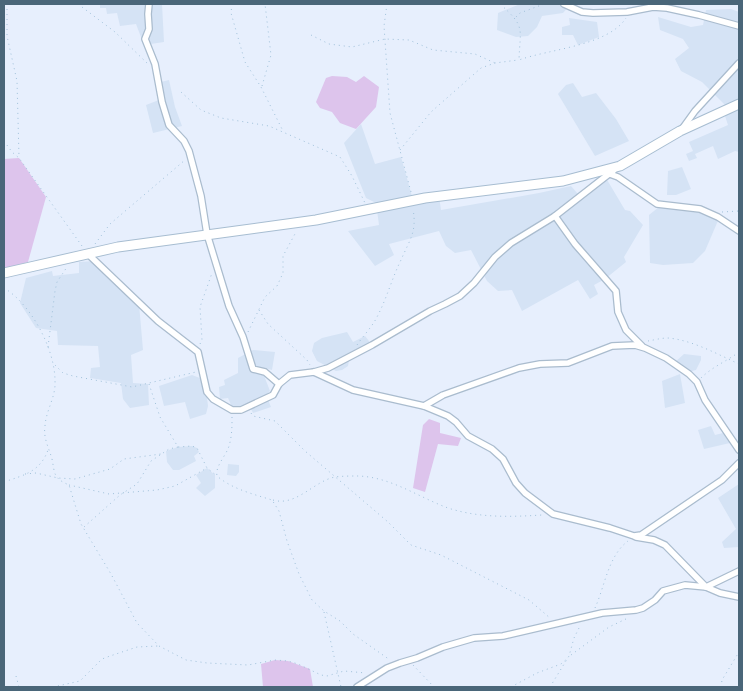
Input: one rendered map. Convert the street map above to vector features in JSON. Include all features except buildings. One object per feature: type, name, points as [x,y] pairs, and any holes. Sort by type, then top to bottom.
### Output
[{"type":"street","points":[[149,4],[150,29],[145,39],[155,64],[162,102],[169,125],[184,141],[190,156],[201,196],[207,234],[229,306],[244,341],[253,369],[265,372],[279,384]]},
{"type":"street","points":[[569,5],[582,12],[627,12],[660,7],[699,14],[739,26]]},
{"type":"street","points":[[680,131],[695,111],[739,63]]},
{"type":"street","points":[[88,254],[158,321],[198,352],[207,392],[212,399],[232,410],[247,408],[273,395],[279,384],[290,375],[328,368],[372,345],[430,310],[460,296],[474,283],[495,257],[511,243],[555,216],[609,173],[680,131],[739,104]]},
{"type":"street","points":[[4,273],[118,247],[301,222],[412,200],[563,181],[620,166]]},
{"type":"street","points":[[596,172],[618,176],[657,204],[700,209],[711,213],[739,231]]},
{"type":"street","points":[[555,216],[575,244],[616,291],[618,312],[626,330],[645,348],[666,358],[697,382],[705,400],[739,450]]},
{"type":"street","points":[[424,406],[443,395],[520,368],[540,364],[568,363],[612,346],[624,344],[645,348]]},
{"type":"street","points":[[314,372],[353,390],[424,406],[448,416],[468,436],[492,449],[503,459],[516,483],[525,493],[553,514],[654,540],[665,545],[706,587]]},
{"type":"street","points":[[634,536],[641,535],[722,480],[739,466]]},
{"type":"street","points":[[706,587],[739,571]]},
{"type":"street","points":[[358,687],[387,668],[400,662],[408,662],[444,647],[474,638],[503,636],[591,615],[636,610],[643,608],[655,600],[663,591],[671,588],[691,584],[739,597]]},
{"type":"path","points":[[7,4],[7,36],[17,81],[18,158]]},
{"type":"path","points":[[78,4],[115,32],[156,72]]},
{"type":"path","points":[[232,4],[231,13],[244,62],[261,87],[283,132]]},
{"type":"path","points":[[261,87],[271,55],[265,4]]},
{"type":"path","points":[[352,355],[357,344],[376,319],[389,292],[400,260],[412,240],[415,221],[412,200],[390,113],[384,39],[387,4]]},
{"type":"path","points":[[500,4],[515,18],[521,31],[519,60]]},
{"type":"path","points":[[515,18],[520,13],[544,4]]},
{"type":"path","points":[[399,150],[431,112],[481,68],[519,60],[546,51],[569,48],[590,41],[620,26],[627,12]]},
{"type":"path","points":[[311,35],[329,44],[352,47],[384,39],[408,40],[433,50],[475,54],[495,64]]},
{"type":"path","points":[[181,92],[201,110],[221,118],[269,126],[340,157],[352,176],[368,209]]},
{"type":"path","points":[[4,141],[88,254],[110,224],[190,156]]},
{"type":"path","points":[[711,213],[739,211]]},
{"type":"path","points":[[244,341],[265,297],[277,286],[283,273],[284,256],[301,222]]},
{"type":"path","points":[[198,352],[202,340],[200,307],[216,261]]},
{"type":"path","points":[[48,348],[55,291],[57,282],[63,274]]},
{"type":"path","points":[[4,288],[22,302],[38,327],[54,364],[54,392],[44,428],[48,450],[52,458],[52,470],[58,478],[69,485],[109,494],[122,494],[175,486],[207,468]]},
{"type":"path","points":[[259,309],[268,324],[307,360],[314,372]]},
{"type":"path","points":[[639,343],[666,338],[681,341],[739,364]]},
{"type":"path","points":[[697,382],[709,370],[729,360],[739,352]]},
{"type":"path","points":[[54,364],[63,372],[89,380],[132,387],[202,370]]},
{"type":"path","points":[[148,384],[160,417],[178,447]]},
{"type":"path","points":[[247,408],[253,416],[275,421],[305,451],[388,522],[411,545],[441,556],[529,600],[556,624]]},
{"type":"path","points":[[217,476],[216,472],[229,447],[232,433],[232,410]]},
{"type":"path","points":[[84,528],[122,494],[137,484],[151,460],[168,449],[192,446],[197,448],[207,468],[223,481],[247,492],[279,502],[293,499],[334,477],[359,476],[380,478],[402,486],[424,499],[467,514],[486,517],[553,514]]},
{"type":"path","points":[[4,482],[37,468],[44,461],[48,450]]},
{"type":"path","points":[[25,474],[36,473],[65,480],[82,478],[110,469],[124,459],[161,454]]},
{"type":"path","points":[[69,485],[84,528],[137,622],[159,646],[186,660],[208,663],[248,665],[275,660],[298,664],[321,675],[344,671],[379,674]]},
{"type":"path","points":[[272,500],[279,511],[287,541],[312,600],[382,656],[400,662]]},
{"type":"path","points":[[550,687],[569,656],[581,623],[591,615],[610,566],[624,544],[634,536]]},
{"type":"path","points":[[511,687],[561,664],[569,656],[636,610]]},
{"type":"path","points":[[324,611],[341,687]]},
{"type":"path","points":[[53,687],[80,681],[102,659],[121,651],[137,647],[159,646]]},
{"type":"path","points":[[720,687],[722,680],[739,652]]},
{"type":"path","points":[[408,662],[422,673],[434,687]]},
{"type":"path","points":[[16,676],[19,687]]},
{"type":"shaded area","points":[[100,4],[162,4],[164,42],[144,45],[136,24],[120,26],[117,13],[107,14],[106,8],[100,8]]},
{"type":"shaded area","points":[[520,4],[571,4],[563,13],[542,16],[537,27],[528,36],[516,37],[497,30],[498,13]]},
{"type":"shaded area","points":[[731,9],[739,12],[739,152],[735,151],[718,159],[713,146],[695,154],[697,158],[689,161],[686,154],[693,151],[689,142],[728,125],[725,116],[728,108],[702,82],[681,71],[675,59],[689,48],[683,39],[660,30],[658,17],[691,27],[703,25],[706,10]]},
{"type":"shaded area","points":[[569,18],[597,22],[599,37],[578,45],[573,35],[562,35],[562,27],[570,25]]},
{"type":"shaded area","points":[[332,76],[347,77],[356,82],[364,76],[379,87],[376,107],[356,129],[340,123],[332,112],[320,108],[316,102],[326,78]]},
{"type":"shaded area","points":[[169,80],[175,107],[182,126],[153,133],[146,105],[159,100],[157,83]]},
{"type":"shaded area","points":[[573,83],[582,97],[596,93],[616,119],[629,141],[595,156],[558,94],[566,85]]},
{"type":"shaded area","points":[[361,124],[375,164],[401,157],[413,200],[439,196],[441,210],[571,186],[578,194],[603,173],[625,210],[630,211],[643,225],[624,257],[626,262],[605,279],[594,285],[598,294],[590,299],[578,280],[522,311],[512,290],[498,291],[487,281],[471,250],[455,253],[446,246],[439,231],[389,244],[394,255],[375,266],[348,231],[379,225],[376,203],[366,198],[344,143]]},
{"type":"shaded area","points":[[19,158],[46,197],[28,262],[4,269],[4,159]]},
{"type":"shaded area","points":[[682,167],[691,189],[676,195],[667,195],[668,171]]},
{"type":"shaded area","points":[[664,203],[720,216],[705,251],[693,263],[663,265],[650,263],[649,215]]},
{"type":"shaded area","points":[[95,261],[139,304],[143,350],[131,355],[133,383],[148,384],[149,405],[130,408],[123,399],[121,383],[90,378],[91,368],[100,367],[98,346],[58,345],[57,331],[36,328],[20,303],[26,278],[52,271],[53,276],[79,273],[79,262]]},
{"type":"shaded area","points":[[347,332],[353,342],[365,336],[372,345],[350,355],[348,366],[342,370],[336,371],[317,361],[312,351],[314,343],[322,338]]},
{"type":"shaded area","points":[[253,350],[275,352],[272,370],[265,368],[263,373],[270,391],[266,395],[271,407],[253,413],[249,405],[241,408],[232,407],[228,398],[220,399],[219,387],[225,385],[224,380],[238,373],[238,358]]},
{"type":"shaded area","points":[[684,354],[701,356],[696,370],[685,373],[675,362]]},
{"type":"shaded area","points":[[680,374],[685,403],[665,408],[662,381]]},
{"type":"shaded area","points":[[192,375],[205,380],[208,406],[206,414],[190,419],[185,402],[164,406],[159,386]]},
{"type":"shaded area","points":[[429,419],[440,423],[440,433],[461,438],[458,446],[438,444],[425,492],[413,488],[423,425]]},
{"type":"shaded area","points":[[711,426],[715,435],[727,432],[730,443],[704,449],[698,430]]},
{"type":"shaded area","points":[[192,446],[197,448],[199,452],[194,456],[196,461],[179,470],[173,470],[167,462],[166,451],[178,447]]},
{"type":"shaded area","points":[[228,464],[239,465],[239,472],[236,476],[227,475]]},
{"type":"shaded area","points":[[207,468],[215,475],[215,488],[205,496],[196,488],[201,483],[196,475]]},
{"type":"shaded area","points":[[739,484],[739,547],[724,548],[722,542],[736,529],[718,498]]},
{"type":"shaded area","points":[[275,660],[288,661],[310,669],[313,687],[263,687],[261,664]]}]
